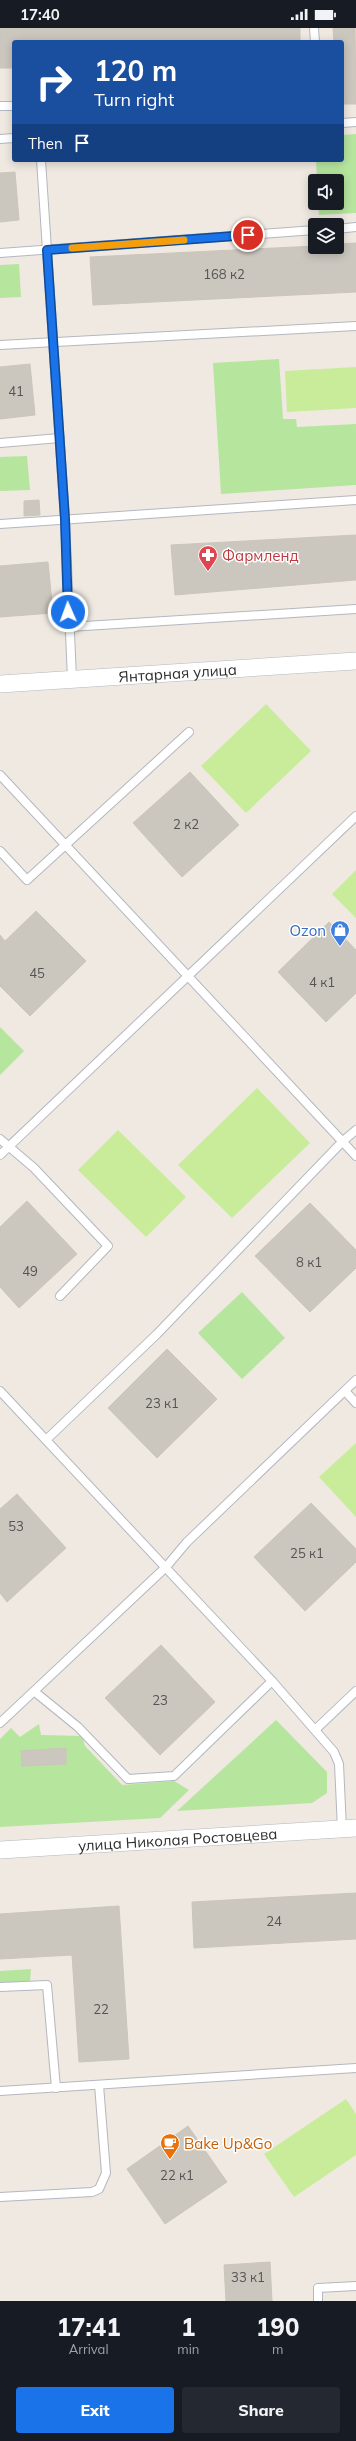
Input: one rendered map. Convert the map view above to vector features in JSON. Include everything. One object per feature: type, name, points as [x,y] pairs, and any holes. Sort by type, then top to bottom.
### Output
[{"type":"street","name":"Янтарная улица","points":[[0,684],[356,661]]},
{"type":"street","name":"улица Николая Ростовцева","points":[[0,1850],[349,1829]]},
{"type":"lane","points":[[314,28],[315,40]]},
{"type":"lane","points":[[0,106],[12,106]]},
{"type":"lane","points":[[344,123],[356,122]]},
{"type":"lane","points":[[0,139],[12,138]]},
{"type":"lane","points":[[41,162],[65,519],[72,679]]},
{"type":"lane","points":[[344,228],[356,227]]},
{"type":"lane","points":[[0,253],[308,231]]},
{"type":"lane","points":[[0,345],[356,326]]},
{"type":"lane","points":[[0,443],[60,438]]},
{"type":"lane","points":[[0,524],[356,500]]},
{"type":"lane","points":[[69,627],[356,609]]},
{"type":"lane","points":[[0,851],[27,880],[189,732]]},
{"type":"lane","points":[[0,775],[356,1156]]},
{"type":"lane","points":[[0,1155],[356,816]]},
{"type":"lane","points":[[46,1440],[157,1334],[343,1141],[356,1130]]},
{"type":"lane","points":[[0,1139],[34,1168],[108,1246],[60,1296]]},
{"type":"lane","points":[[0,1723],[35,1692],[166,1567],[187,1542],[356,1380]]},
{"type":"lane","points":[[0,1391],[316,1729],[334,1752],[339,1764],[349,1829]]},
{"type":"lane","points":[[345,1391],[356,1403]]},
{"type":"lane","points":[[35,1692],[78,1727],[128,1779],[174,1776],[272,1681]]},
{"type":"lane","points":[[316,1729],[356,1691]]},
{"type":"lane","points":[[0,1987],[47,1985],[56,2088]]},
{"type":"lane","points":[[0,2091],[99,2086],[356,2068]]},
{"type":"lane","points":[[0,2197],[92,2192],[98,2189],[106,2173],[99,2086]]},
{"type":"lane","points":[[318,2301],[318,2288],[356,2286]]},
{"type":"green space","points":[[356,134],[356,213],[319,215],[319,210],[344,210],[344,174],[317,174],[316,162],[344,162],[344,135]]},
{"type":"green space","points":[[19,264],[21,297],[0,298],[0,265]]},
{"type":"green space","points":[[279,359],[283,419],[296,419],[297,427],[356,424],[356,485],[221,494],[213,363]]},
{"type":"green space","points":[[356,367],[356,408],[287,412],[285,371]]},
{"type":"green space","points":[[27,456],[30,490],[0,491],[0,457]]},
{"type":"green space","points":[[266,704],[311,751],[246,813],[201,766]]},
{"type":"green space","points":[[356,870],[356,918],[332,894]]},
{"type":"green space","points":[[0,1027],[24,1051],[0,1075]]},
{"type":"green space","points":[[257,1088],[310,1143],[232,1218],[178,1165]]},
{"type":"green space","points":[[118,1130],[186,1197],[146,1237],[78,1170]]},
{"type":"green space","points":[[242,1292],[285,1338],[242,1379],[198,1333]]},
{"type":"green space","points":[[356,1443],[356,1517],[319,1477]]},
{"type":"green space","points":[[276,1720],[327,1772],[327,1793],[312,1803],[177,1811]]},
{"type":"green space","points":[[39,1724],[41,1735],[82,1736],[85,1746],[122,1785],[174,1781],[189,1790],[160,1818],[0,1827],[0,1739],[11,1728],[20,1737]]},
{"type":"green space","points":[[31,1969],[30,1981],[0,1983],[0,1971]]},
{"type":"green space","points":[[346,2099],[356,2114],[356,2155],[294,2197],[264,2154]]},
{"type":"building","points":[[0,28],[300,28],[300,40],[12,40],[12,68],[0,68]]},
{"type":"building","points":[[333,28],[355,28],[356,104],[344,104],[344,40],[334,40]]},
{"type":"building","points":[[15,172],[19,220],[0,222],[0,173]]},
{"type":"building","points":[[356,243],[356,292],[93,305],[90,257],[308,246],[308,254],[344,254],[344,244]]},
{"type":"building","points":[[30,364],[35,415],[0,419],[0,367]]},
{"type":"building","points":[[39,500],[40,515],[24,516],[24,501]]},
{"type":"building","points":[[356,535],[356,580],[175,595],[171,545]]},
{"type":"building","points":[[48,562],[53,613],[0,617],[0,566]]},
{"type":"building","points":[[190,772],[239,825],[182,877],[133,823]]},
{"type":"building","points":[[36,911],[86,961],[30,1016],[0,986],[0,946]]},
{"type":"building","points":[[329,922],[356,950],[356,993],[326,1022],[278,972]]},
{"type":"building","points":[[0,935],[5,941],[0,946]]},
{"type":"building","points":[[27,1201],[77,1254],[19,1308],[0,1287],[0,1227]]},
{"type":"building","points":[[310,1203],[356,1250],[356,1268],[310,1312],[255,1256]]},
{"type":"building","points":[[167,1349],[217,1399],[157,1458],[108,1408]]},
{"type":"building","points":[[17,1494],[66,1548],[7,1602],[0,1593],[0,1509]]},
{"type":"building","points":[[311,1503],[356,1549],[356,1562],[305,1611],[254,1557]]},
{"type":"building","points":[[161,1645],[215,1702],[160,1755],[105,1698]]},
{"type":"building","points":[[66,1748],[66,1764],[22,1766],[21,1751]]},
{"type":"building","points":[[356,1893],[356,1939],[194,1948],[192,1902]]},
{"type":"building","points":[[119,1906],[129,2059],[79,2062],[72,1955],[0,1959],[0,1914]]},
{"type":"building","points":[[188,2126],[227,2182],[165,2224],[127,2169]]},
{"type":"building","points":[[270,2262],[272,2301],[226,2301],[224,2265]]},
{"type":"slow traffic","points":[[72,248],[184,240]]},
{"type":"place","name":"Фармленд","points":[[208,572]]},
{"type":"place","name":"Ozon","points":[[340,947]]},
{"type":"place","name":"Bake Up&Go","points":[[170,2160]]},
{"type":"route","points":[[68,612],[65,519],[47,250],[248,235]]}]
